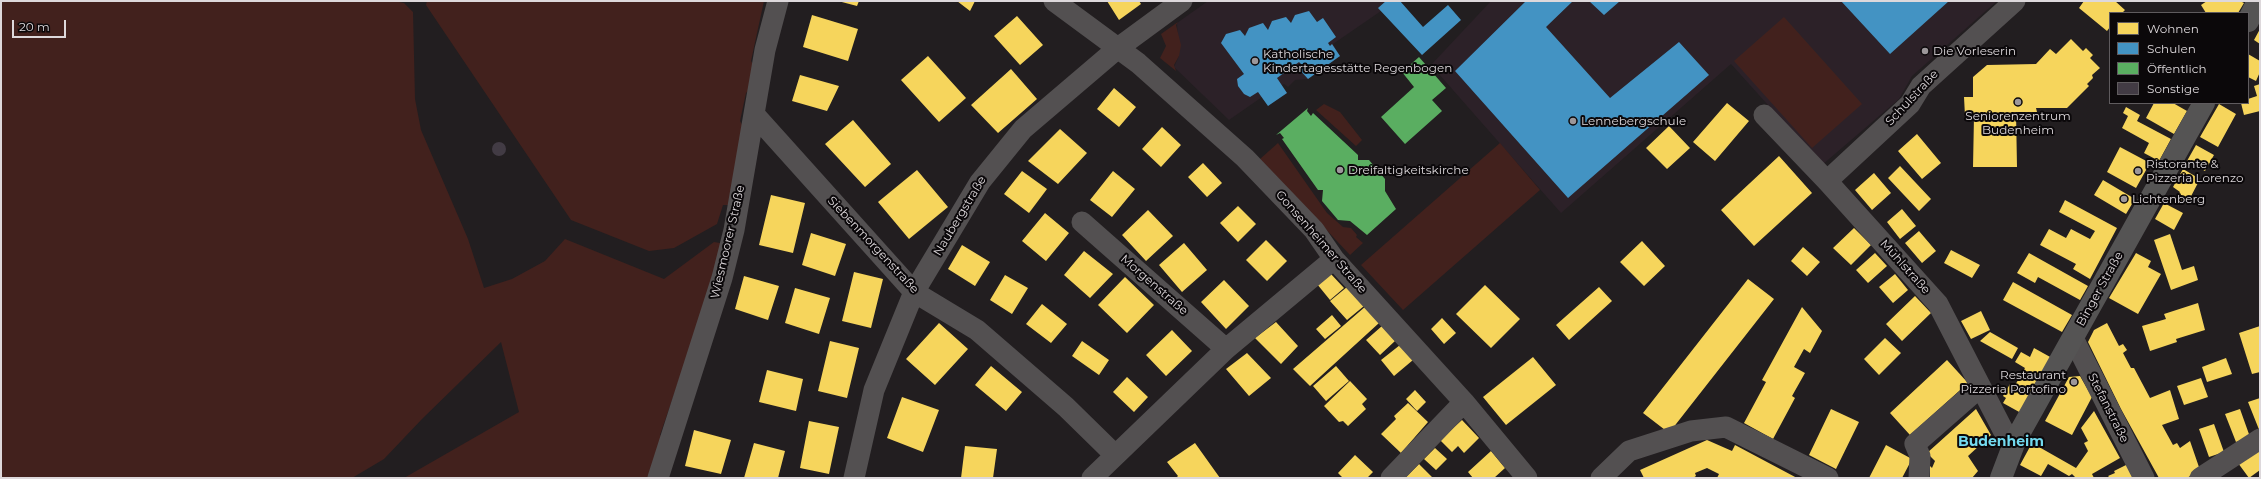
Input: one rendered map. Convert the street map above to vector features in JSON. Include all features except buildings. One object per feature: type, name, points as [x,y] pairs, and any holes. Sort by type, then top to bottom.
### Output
[{"type":"main road","points":[[2249,19],[2258,1]]},
{"type":"main road","name":"Binger Straße","points":[[2001,478],[2015,441],[2203,104]]},
{"type":"street","name":"Wiesmoorer Straße","points":[[658,478],[722,278],[734,230],[765,50],[778,1]]},
{"type":"street","name":"Gonsenheimer Straße","points":[[1054,1],[1143,68],[1245,158],[1314,230],[1334,259],[1464,402],[1527,478]]},
{"type":"street","name":"Naubergstraße","points":[[854,478],[874,390],[914,292],[980,182],[1023,129],[1118,48],[1182,1]]},
{"type":"street","name":"Schulstraße","points":[[1827,180],[1910,104],[1921,86],[2015,1]]},
{"type":"street","name":"Siebenmorgenstraße","points":[[754,114],[914,292],[977,330],[1066,407],[1114,454]]},
{"type":"street","name":"Mühlstraße","points":[[1764,115],[1827,180],[1938,304],[2003,430],[2015,441]]},
{"type":"street","name":"Morgenstraße","points":[[1082,222],[1226,349]]},
{"type":"street","points":[[1092,478],[1114,454],[1226,349],[1334,259]]},
{"type":"street","name":"Stefanstraße","points":[[2072,338],[2144,478]]},
{"type":"street","points":[[1919,478],[1920,456],[1915,444],[1980,387]]},
{"type":"street","points":[[1391,478],[1464,402]]},
{"type":"street","points":[[1601,478],[1629,452],[1691,430],[1726,427],[1828,478]]},
{"type":"street","points":[[2200,478],[2260,439]]},
{"type":"shaded area","points":[[1,1],[394,1],[404,3],[413,12],[415,99],[421,130],[468,239],[484,288],[512,279],[545,261],[565,239],[664,279],[714,242],[726,244],[660,435],[663,437],[652,478],[404,478],[519,412],[501,342],[422,419],[384,459],[352,478],[1,478]]},
{"type":"shaded area","points":[[427,1],[764,1],[751,61],[756,70],[756,83],[746,93],[740,121],[744,128],[728,205],[723,205],[717,224],[674,248],[649,251],[571,220],[426,5]]},
{"type":"shaded area","name":"Katholische Kindertagesstätte Regenbogen","points":[[1208,1],[1386,1],[1381,11],[1333,44],[1340,56],[1308,79],[1295,80],[1288,87],[1284,84],[1282,85],[1287,93],[1268,106],[1262,97],[1229,120],[1174,67],[1179,56],[1177,23]]},
{"type":"shaded area","name":"Lennebergschule","points":[[1491,1],[1997,1],[1912,76],[1899,99],[1822,165],[1731,64],[1561,213],[1431,65]]},
{"type":"shaded area","points":[[1784,17],[1862,104],[1812,148],[1734,61]]},
{"type":"shaded area","points":[[1178,22],[1176,25],[1181,45],[1179,56],[1174,65],[1176,71],[1160,58],[1166,46],[1161,34]]},
{"type":"shaded area","points":[[1324,104],[1340,112],[1362,140],[1356,146],[1316,110]]},
{"type":"shaded area","points":[[1278,143],[1327,213],[1343,227],[1351,228],[1357,235],[1356,237],[1363,243],[1350,255],[1260,159]]},
{"type":"shaded area","points":[[1500,143],[1540,190],[1403,310],[1361,265]]},
{"type":"place","name":"Die Vorleserin","points":[[1925,51]]},
{"type":"place","name":"Katholische Kindertagesstätte Regenbogen","points":[[1255,61]]},
{"type":"place","name":"Seniorenzentrum Budenheim","points":[[2018,102]]},
{"type":"place","name":"Lennebergschule","points":[[1573,121]]},
{"type":"place","name":"Dreifaltigkeitskirche","points":[[1340,170]]},
{"type":"place","name":"Ristorante & Pizzeria Lorenzo","points":[[2138,171]]},
{"type":"place","name":"Lichtenberg","points":[[2124,199]]},
{"type":"place","name":"Restaurant Pizzeria Portofino","points":[[2074,382]]},
{"type":"district","name":"Budenheim","points":[[2001,442]]}]
